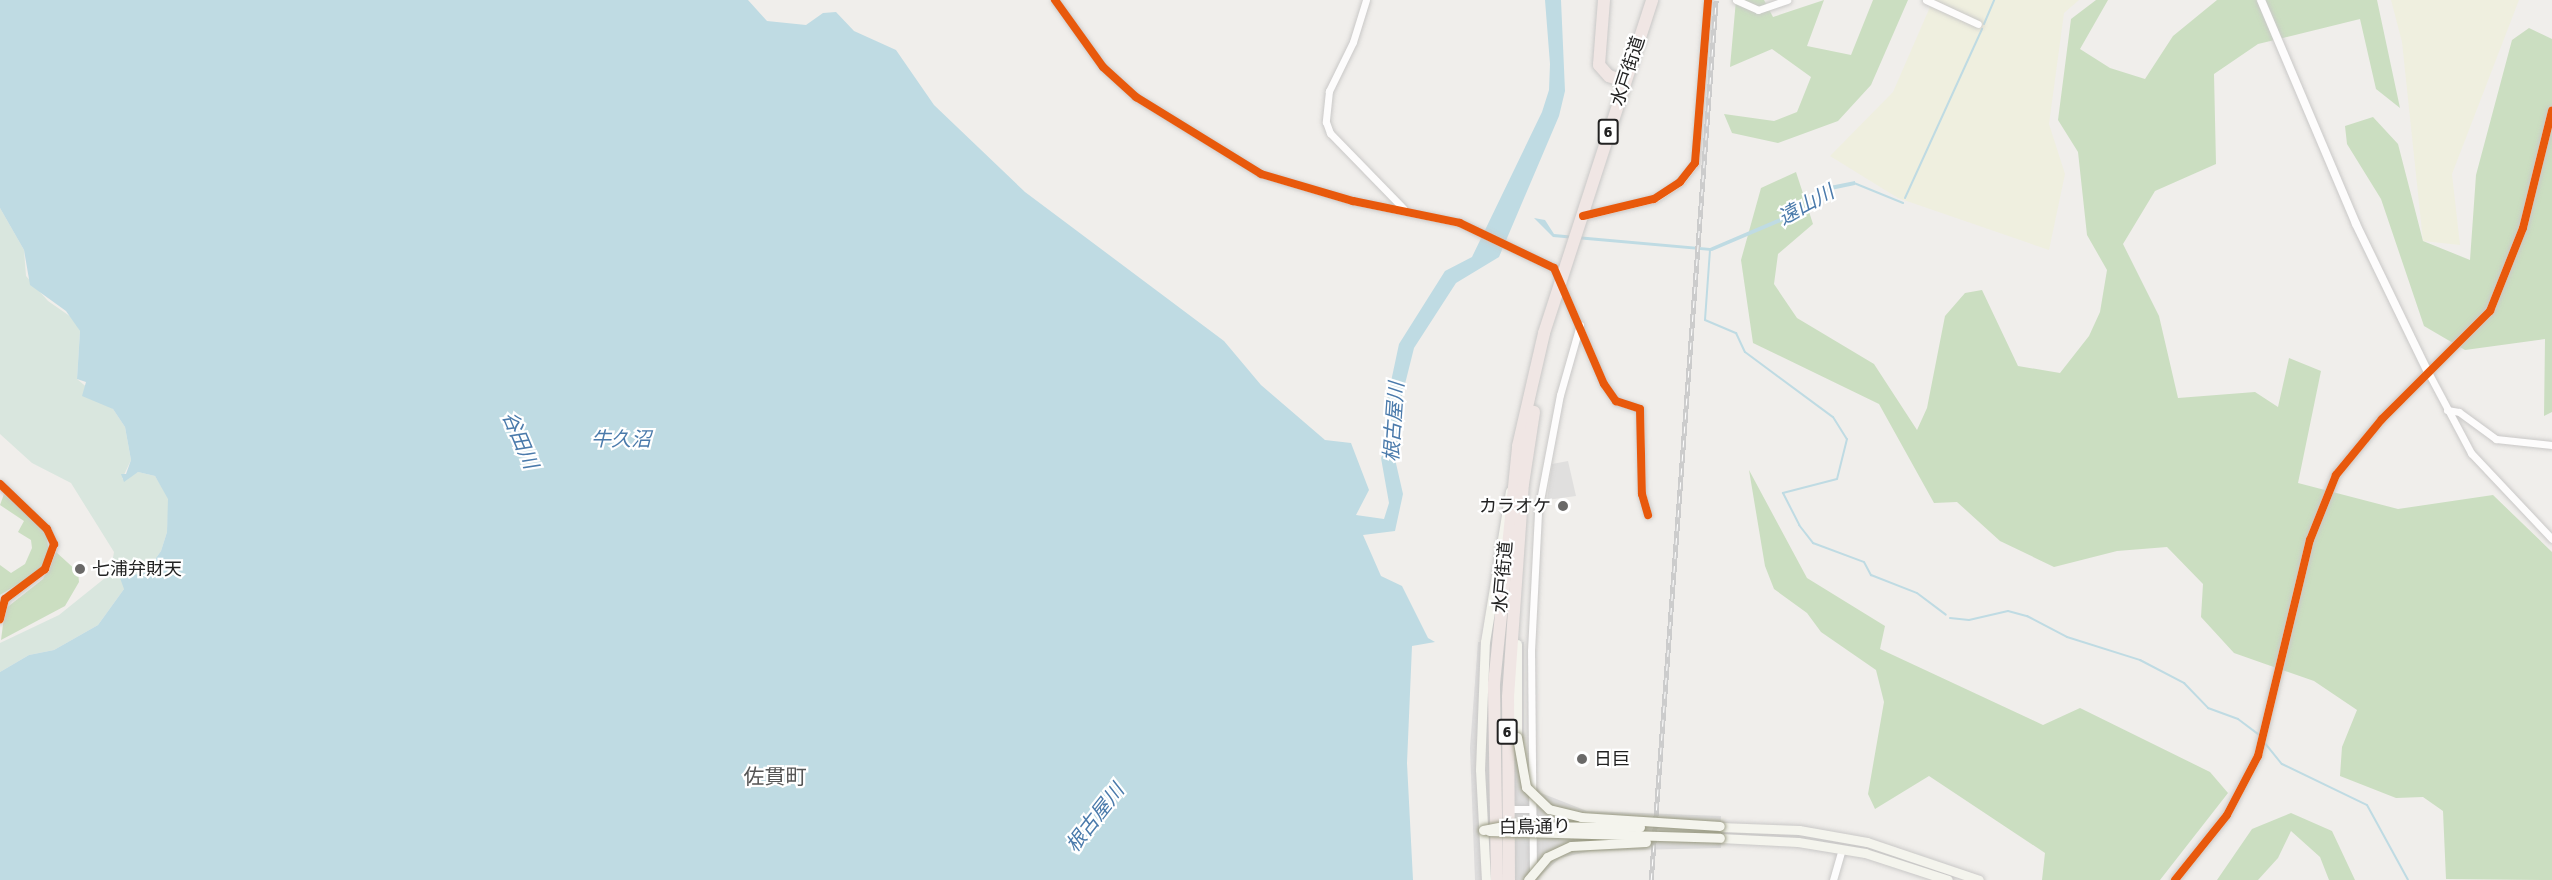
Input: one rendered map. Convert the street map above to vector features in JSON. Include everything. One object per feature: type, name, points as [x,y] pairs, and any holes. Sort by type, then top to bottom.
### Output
[{"type":"highway","points":[[1604,0],[1599,65],[1609,76],[1623,81]]},
{"type":"highway","name":"水戸街道","points":[[1509,880],[1500,809],[1494,684],[1517,485],[1544,333],[1583,216],[1623,81],[1652,0]]},
{"type":"highway","name":"水戸街道","points":[[1497,880],[1514,585],[1517,485]]},
{"type":"main road","points":[[1486,880],[1483,830],[1485,642],[1504,508],[1517,485]]},
{"type":"main road","points":[[1514,585],[1517,737],[1521,777],[1533,796],[1549,809],[1581,817],[1720,826]]},
{"type":"main road","name":"白鳥通り","points":[[1483,830],[1504,826],[1720,826],[1799,830],[1867,842],[1979,880]]},
{"type":"main road","name":"白鳥通り","points":[[1483,830],[1720,839]]},
{"type":"main road","points":[[1528,880],[1547,857],[1571,846],[1745,838],[1842,849],[1948,880]]},
{"type":"street","points":[[1055,0],[1103,67],[1136,97],[1261,174],[1353,201],[1403,208],[1479,229],[1554,268],[1562,279],[1610,394],[1640,410],[1642,494],[1648,515]]},
{"type":"street","points":[[1366,0],[1353,42],[1329,92],[1326,122],[1330,133],[1403,208]]},
{"type":"street","points":[[1583,216],[1654,199],[1680,182],[1695,163],[1708,0]]},
{"type":"street","points":[[1736,0],[1758,10],[1787,0]]},
{"type":"street","points":[[1926,0],[1978,24]]},
{"type":"street","points":[[2261,0],[2356,224],[2447,410],[2485,472],[2551,535]]},
{"type":"street","points":[[2175,880],[2227,815],[2258,756],[2310,540],[2336,475],[2428,372],[2490,311],[2507,276],[2552,111]]},
{"type":"street","points":[[1533,880],[1531,640],[1540,487],[1580,325]]},
{"type":"street","points":[[2447,410],[2459,412],[2496,439],[2552,445]]},
{"type":"street","points":[[1517,485],[1540,487]]},
{"type":"street","points":[[0,619],[5,599],[45,569],[54,544],[47,529],[2,489]]},
{"type":"street","points":[[1500,809],[1532,809]]},
{"type":"street","points":[[1833,880],[1842,849]]},
{"type":"green space","points":[[1736,0],[1764,0],[1773,17],[1824,0],[1807,46],[1851,55],[1873,0],[1908,0],[1871,85],[1838,121],[1778,143],[1732,133],[1724,114],[1774,121],[1797,112],[1811,77],[1772,49],[1730,67]]},
{"type":"green space","points":[[1933,0],[2079,0],[2064,13],[2049,124],[2065,174],[2049,250],[1898,198],[1830,156],[1893,92]]},
{"type":"green space","points":[[2096,0],[2108,0],[2080,49],[2110,68],[2145,79],[2173,36],[2217,0],[2377,0],[2400,108],[2376,89],[2360,19],[2258,44],[2214,74],[2216,164],[2155,191],[2123,244],[2159,316],[2178,398],[2255,392],[2278,407],[2289,358],[2321,371],[2298,483],[2398,509],[2493,495],[2552,552],[2552,880],[2446,879],[2443,811],[2423,797],[2396,798],[2340,776],[2342,747],[2357,710],[2314,681],[2234,653],[2201,617],[2203,584],[2167,547],[2117,551],[2054,567],[2000,541],[1957,502],[1934,503],[1879,404],[1753,343],[1741,260],[1761,188],[1796,172],[1813,224],[1778,254],[1774,284],[1797,318],[1874,364],[1917,430],[1927,408],[1945,316],[1965,293],[1982,290],[2018,366],[2060,373],[2089,336],[2100,312],[2107,270],[2087,235],[2078,152],[2058,120],[2071,19]]},
{"type":"green space","points":[[2391,0],[2519,0],[2452,174],[2460,245],[2423,241],[2402,42]]},
{"type":"green space","points":[[2529,28],[2552,39],[2552,412],[2544,416],[2545,339],[2465,350],[2424,326],[2381,199],[2347,144],[2345,126],[2373,117],[2398,144],[2423,241],[2470,260],[2476,175],[2512,40]]},
{"type":"green space","points":[[1749,470],[1807,578],[1885,626],[1880,649],[2043,725],[2080,708],[2210,772],[2228,793],[2160,880],[2042,880],[2045,853],[1929,776],[1875,809],[1868,794],[1884,702],[1876,670],[1821,632],[1807,613],[1774,589],[1765,566]]},
{"type":"green space","points":[[4,494],[46,531],[49,554],[40,571],[0,595],[0,565],[11,573],[25,564],[32,548],[31,540],[18,532],[24,521],[0,505]]},
{"type":"green space","points":[[56,552],[78,572],[79,582],[65,606],[1,640],[5,609],[43,579]]},
{"type":"green space","points":[[2291,813],[2332,831],[2355,880],[2329,880],[2320,857],[2291,831],[2278,858],[2258,880],[2217,880],[2252,829]]},
{"type":"shaded area","points":[[0,208],[24,250],[26,276],[48,301],[74,319],[80,331],[77,379],[113,409],[125,427],[131,460],[122,479],[138,472],[155,476],[169,499],[167,532],[161,551],[146,572],[128,575],[124,589],[98,625],[54,650],[29,655],[0,672],[0,643],[59,615],[110,574],[114,552],[71,483],[32,463],[0,434]]},
{"type":"shaded area","points":[[1568,461],[1576,496],[1547,500],[1552,464]]},
{"type":"water","name":"牛久沼","points":[[0,0],[748,0],[767,21],[806,25],[823,13],[836,12],[854,31],[896,50],[934,105],[1025,192],[1224,341],[1261,385],[1325,440],[1351,443],[1369,490],[1356,515],[1384,519],[1389,503],[1381,458],[1389,440],[1386,405],[1399,344],[1445,271],[1472,257],[1542,112],[1549,90],[1550,64],[1545,0],[1561,0],[1565,91],[1559,116],[1499,257],[1456,283],[1414,348],[1400,404],[1402,440],[1395,459],[1403,494],[1395,531],[1363,535],[1381,576],[1402,586],[1428,638],[1435,642],[1412,646],[1407,763],[1413,880],[0,880],[0,672],[29,655],[54,650],[98,625],[124,589],[120,578],[146,572],[161,551],[167,532],[168,499],[155,476],[138,472],[124,482],[121,474],[126,474],[131,460],[125,427],[113,409],[82,396],[86,382],[77,379],[80,331],[66,311],[30,285],[24,250],[0,208]]},
{"type":"water","points":[[1855,181],[1855,185],[1831,190],[1807,211],[1712,251],[1553,237],[1534,218],[1545,220],[1554,234],[1710,248],[1806,207],[1830,186]]},
{"type":"pier","points":[[1478,642],[1524,642],[1524,754],[1528,776],[1541,793],[1587,811],[1721,816],[1721,848],[1591,851],[1560,858],[1536,880],[1475,880],[1470,748]]},
{"type":"waterway","name":"遠山川","points":[[1984,24],[1994,0]]},
{"type":"waterway","name":"遠山川","points":[[1905,198],[1982,29]]},
{"type":"waterway","name":"遠山川","points":[[1854,183],[1903,203]]},
{"type":"waterway","points":[[1710,250],[1705,320],[1736,333],[1745,352],[1833,417],[1847,439],[1837,479],[1783,493],[1799,525],[1813,543],[1864,562],[1871,575],[1917,593],[1946,615]]},
{"type":"waterway","points":[[1950,618],[1969,620],[2008,611],[2027,616],[2067,637],[2140,660],[2184,683],[2208,708],[2238,719],[2259,735]]},
{"type":"waterway","points":[[2264,742],[2282,764],[2367,805],[2408,880]]},
{"type":"railway","points":[[1651,880],[1716,0]]},
{"type":"cycle path","points":[[1055,0],[1103,67],[1136,97],[1261,174],[1353,201],[1460,223],[1554,268],[1604,384],[1616,401],[1640,409],[1642,494],[1648,515]]},
{"type":"cycle path","points":[[1583,216],[1654,199],[1680,182],[1695,163],[1708,0]]},
{"type":"cycle path","points":[[2175,880],[2227,815],[2258,756],[2310,540],[2336,475],[2382,419],[2490,311],[2523,228],[2552,111]]},
{"type":"cycle path","points":[[0,484],[47,529],[54,544],[45,569],[5,599],[0,619]]},
{"type":"place","name":"カラオケ","points":[[1563,506]]},
{"type":"place","name":"七浦弁財天","points":[[80,569]]},
{"type":"place","name":"日巨","points":[[1582,759]]},
{"type":"district","name":"佐貫町","points":[[775,777]]},
{"type":"water label","name":"根古屋川","points":[[1394,422]]},
{"type":"water label","name":"谷田川","points":[[520,440]]},
{"type":"water label","name":"根古屋川","points":[[1095,818]]}]
